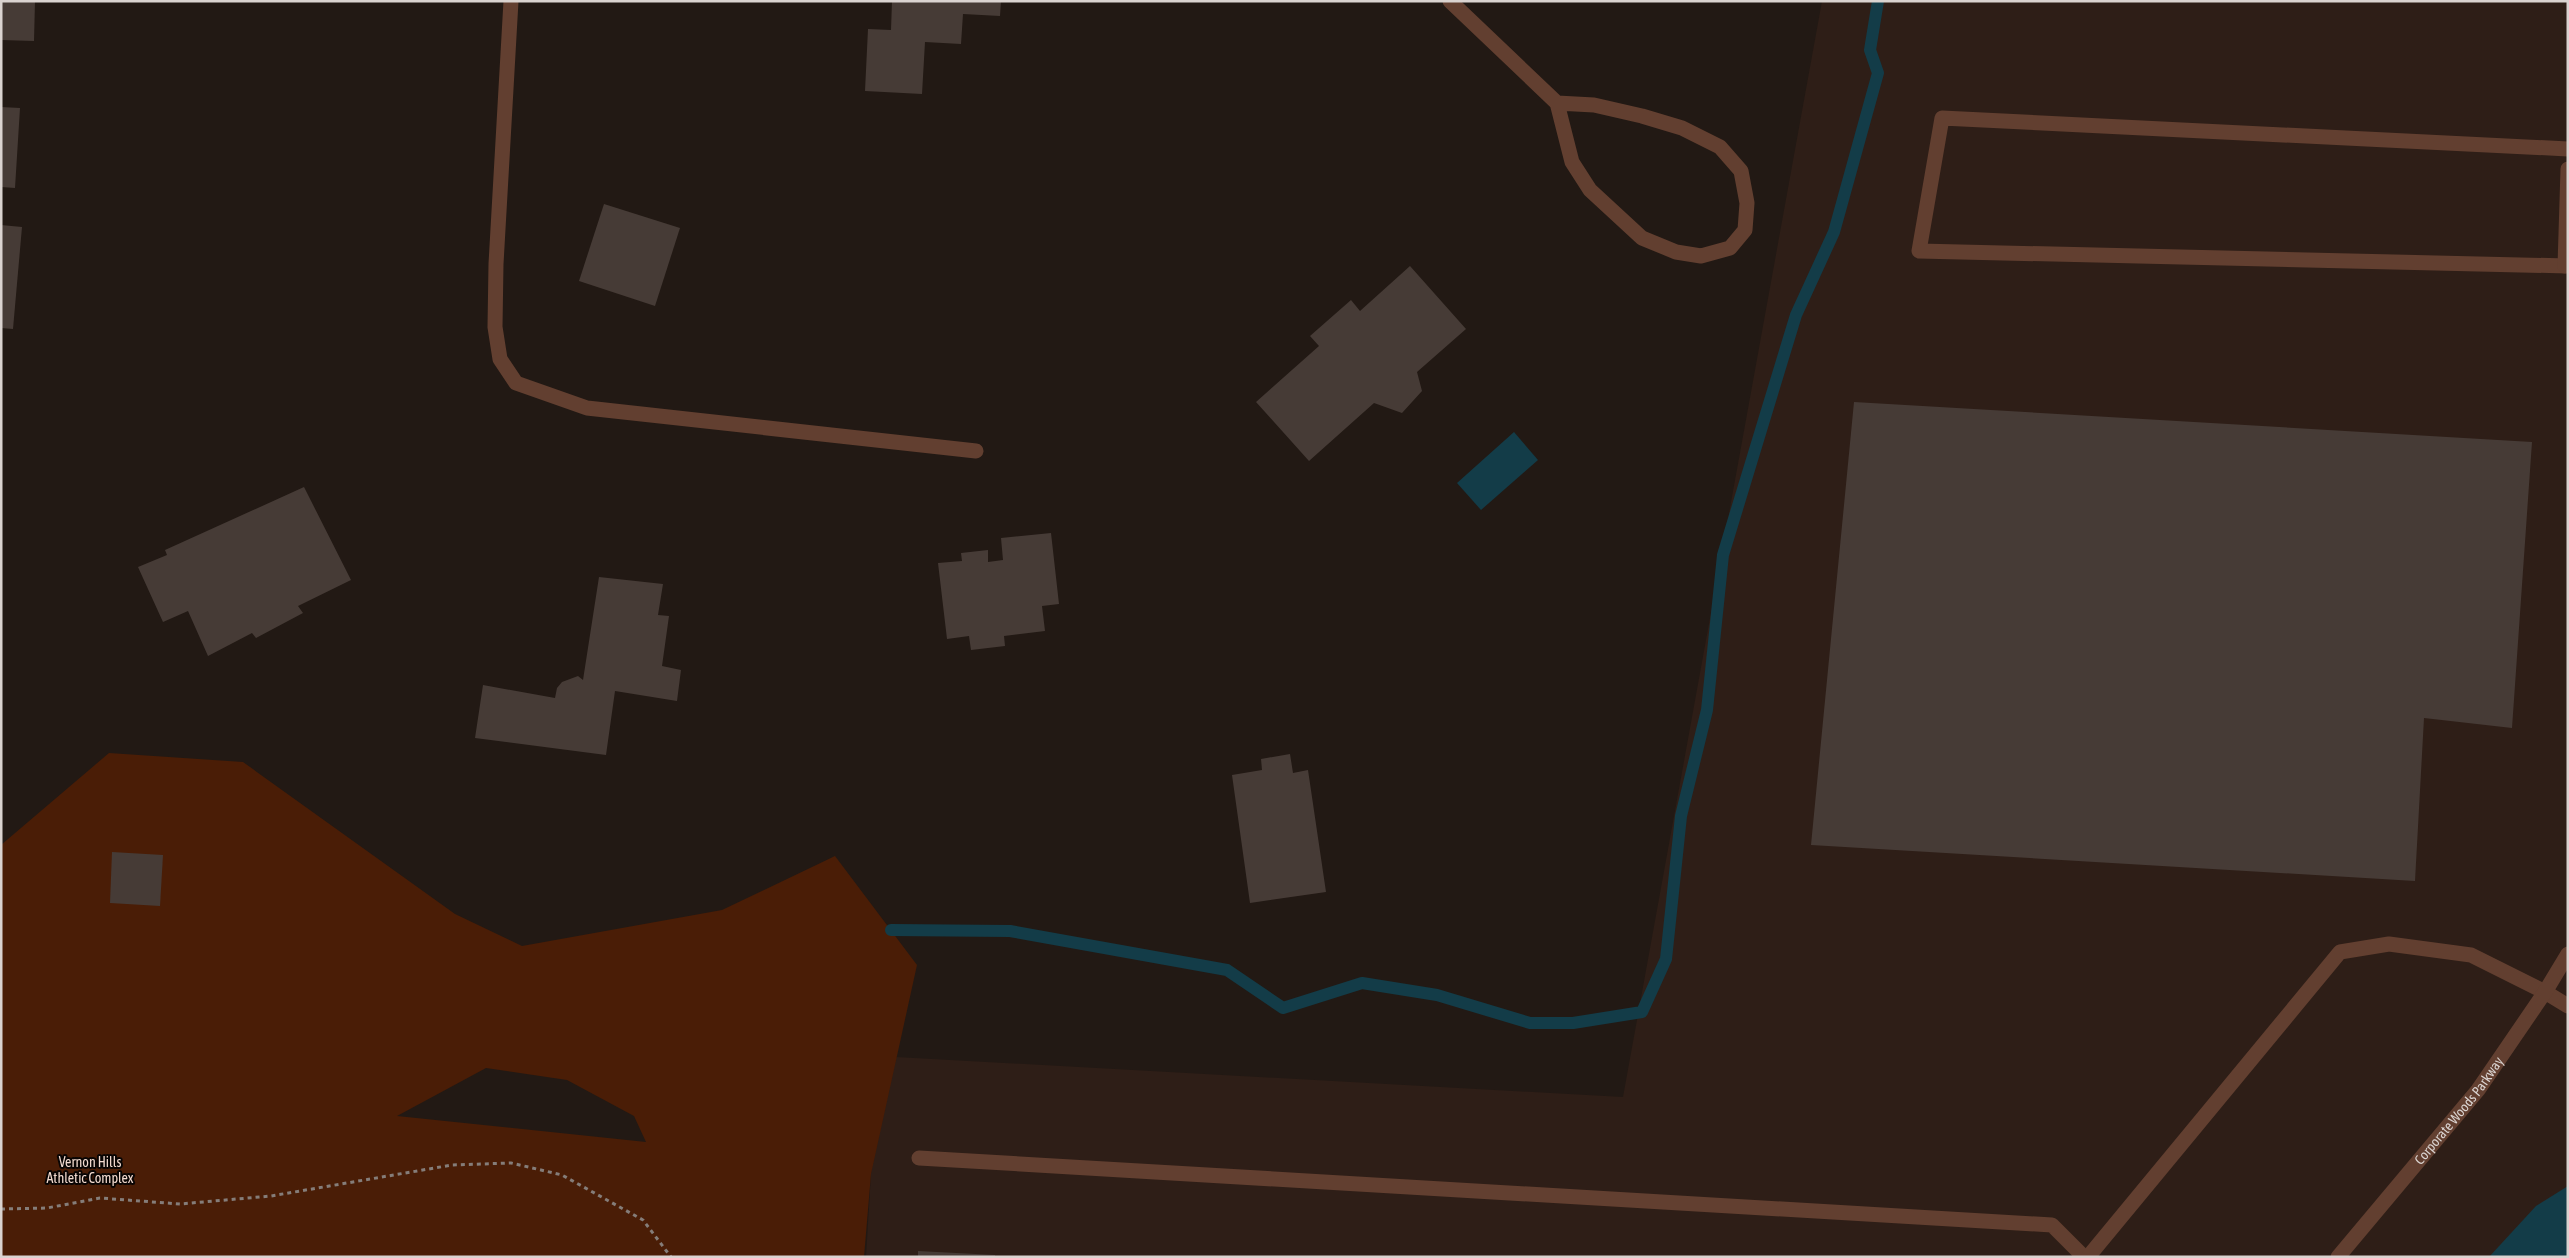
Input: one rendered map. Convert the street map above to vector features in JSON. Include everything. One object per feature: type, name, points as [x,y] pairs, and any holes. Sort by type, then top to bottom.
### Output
[{"type":"street","points":[[511,1],[496,264],[495,327],[500,359],[516,383],[587,408],[976,451]]},
{"type":"street","points":[[1450,1],[1557,103],[1564,136],[1577,169],[1590,190],[1642,238],[1676,252],[1700,256],[1730,248],[1745,230],[1748,203],[1741,171],[1720,147],[1682,128],[1642,116],[1594,105],[1557,103]]},
{"type":"street","points":[[2568,149],[1942,118],[1919,251],[2566,266],[2568,169]]},
{"type":"street","points":[[2088,1257],[2340,952],[2389,944],[2470,954],[2546,992],[2568,1006]]},
{"type":"street","name":"Corporate Woods Parkway","points":[[2338,1257],[2478,1090],[2546,992],[2568,954]]},
{"type":"street","points":[[919,1158],[2052,1225],[2084,1257]]},
{"type":"path","points":[[1,1210],[47,1208],[100,1198],[180,1204],[262,1196],[452,1165],[511,1163],[562,1175],[643,1220],[671,1257]]},
{"type":"shaded area","points":[[1822,1],[2568,1],[2568,1257],[866,1257],[878,1056],[1623,1097]]},
{"type":"green space","name":"Vernon Hills Athletic Complex","points":[[109,753],[243,762],[455,914],[522,946],[722,910],[835,856],[917,965],[871,1174],[864,1257],[1,1257],[1,845]],"holes":[[[486,1068],[567,1080],[634,1116],[646,1142],[397,1116]]]},
{"type":"water","points":[[1514,432],[1538,460],[1481,510],[1457,483]]},
{"type":"water","points":[[2568,1186],[2568,1257],[2489,1257],[2536,1206]]},
{"type":"building","points":[[1,1],[35,1],[34,41],[1,40]]},
{"type":"building","points":[[892,1],[1001,1],[1000,16],[963,14],[961,44],[925,42],[922,94],[865,91],[868,29],[891,30]]},
{"type":"building","points":[[1,107],[20,108],[15,188],[1,187]]},
{"type":"building","points":[[604,204],[680,228],[655,306],[579,281]]},
{"type":"building","points":[[1,225],[22,227],[13,329],[1,328]]},
{"type":"building","points":[[1410,266],[1466,329],[1417,372],[1422,391],[1402,413],[1374,403],[1309,461],[1256,402],[1319,346],[1310,336],[1351,300],[1360,311]]},
{"type":"building","points":[[1854,402],[2532,442],[2512,728],[2424,718],[2415,881],[1811,845]]},
{"type":"building","points":[[304,487],[351,580],[298,606],[303,613],[256,638],[252,633],[208,656],[188,611],[163,622],[138,567],[167,555],[165,550]]},
{"type":"building","points":[[1051,533],[1059,604],[1042,606],[1045,631],[1004,636],[1005,646],[971,650],[969,636],[947,639],[938,563],[962,561],[961,553],[988,550],[988,562],[1003,560],[1001,538]]},
{"type":"building","points":[[599,577],[663,584],[658,615],[669,616],[662,666],[681,670],[677,701],[615,691],[606,755],[475,738],[483,685],[555,698],[557,688],[562,682],[578,676],[583,680]]},
{"type":"building","points":[[1290,754],[1293,773],[1308,770],[1326,892],[1250,903],[1232,775],[1262,770],[1261,759]]},
{"type":"building","points":[[112,852],[163,855],[160,906],[110,903]]},
{"type":"building","points":[[918,1251],[995,1255],[995,1257],[918,1257]]},
{"type":"waterway","points":[[891,930],[1010,931],[1227,970],[1283,1008],[1362,983],[1437,995],[1530,1023],[1573,1023],[1642,1012],[1666,959],[1681,816],[1707,710],[1723,555],[1796,315],[1834,232],[1878,73],[1870,50],[1878,1]]}]
